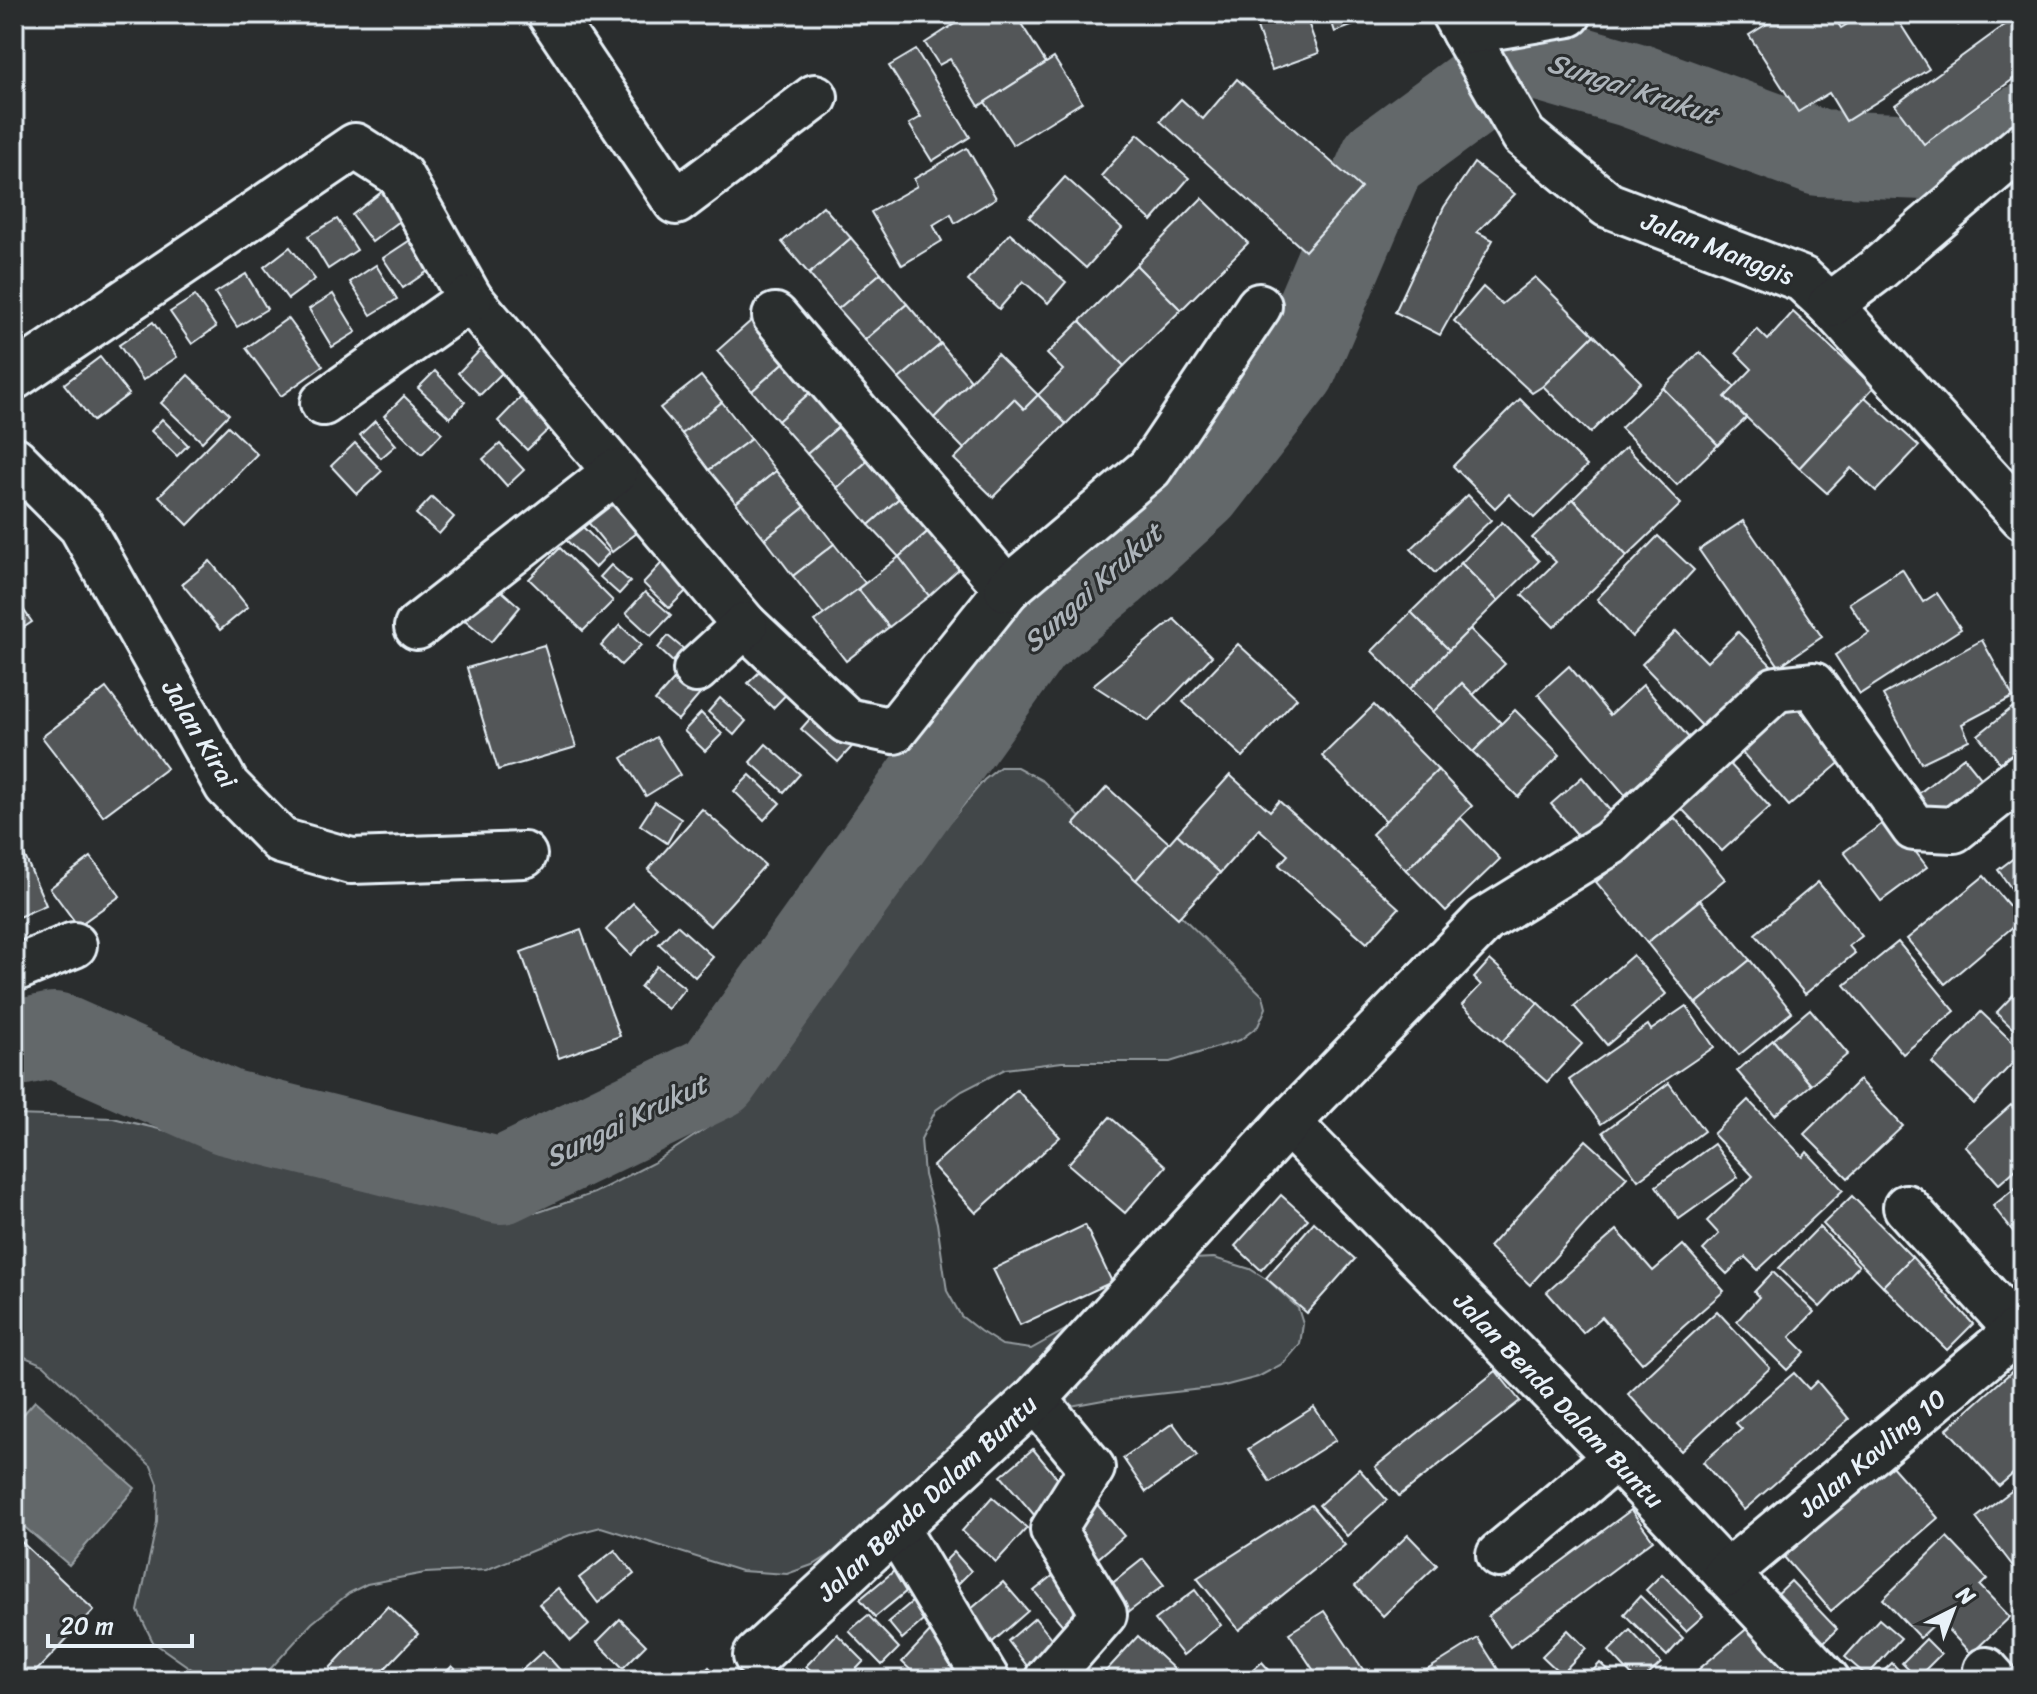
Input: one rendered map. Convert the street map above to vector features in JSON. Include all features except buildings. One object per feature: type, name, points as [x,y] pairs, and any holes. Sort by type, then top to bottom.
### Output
[{"type":"street","points":[[550,14],[676,202],[815,97]]},
{"type":"street","points":[[1459,23],[1569,14]]},
{"type":"street","name":"Jalan Manggis","points":[[1459,23],[1524,136],[1608,205],[1802,279],[1830,305],[2023,517]]},
{"type":"street","points":[[1830,305],[1878,269],[2023,145]]},
{"type":"street","points":[[14,377],[355,146],[400,175],[470,299],[745,625],[847,721],[894,731],[1007,589],[1150,468],[1259,306]]},
{"type":"street","points":[[323,403],[470,299]]},
{"type":"street","points":[[775,316],[1007,589]]},
{"type":"street","name":"Jalan Kirai","points":[[14,459],[81,526],[227,786],[281,841],[351,861],[524,855]]},
{"type":"street","points":[[417,627],[615,472]]},
{"type":"street","points":[[696,670],[745,625]]},
{"type":"street","name":"Jalan Benda Dalam Buntu","points":[[756,1656],[1035,1399],[1288,1123],[1485,920],[1610,843],[1776,689],[1813,685],[1914,828],[1954,830],[2023,775]]},
{"type":"street","points":[[14,969],[74,945]]},
{"type":"street","name":"Jalan Benda Dalam Buntu","points":[[1288,1123],[1616,1457],[1827,1680]]},
{"type":"street","points":[[1906,1207],[2020,1334]]},
{"type":"street","name":"Jalan Kavling 10","points":[[1726,1574],[2020,1334]]},
{"type":"street","points":[[1035,1399],[1092,1468],[1053,1530],[1104,1614],[1047,1679]]},
{"type":"street","points":[[1499,1555],[1616,1457]]},
{"type":"street","points":[[895,1527],[987,1680]]},
{"type":"shaded area","points":[[1000,767],[1017,767],[1043,781],[1263,996],[1266,1008],[1258,1026],[1240,1040],[1170,1062],[1062,1062],[1005,1069],[962,1091],[936,1110],[921,1139],[924,1175],[937,1223],[947,1291],[961,1316],[980,1331],[1002,1345],[1031,1349],[1192,1259],[1214,1258],[1250,1269],[1269,1281],[1298,1308],[1303,1324],[1300,1344],[1284,1363],[1258,1377],[1220,1387],[1103,1400],[1022,1415],[865,1533],[815,1564],[787,1574],[741,1571],[601,1527],[570,1535],[486,1570],[425,1573],[367,1584],[349,1593],[312,1623],[263,1677],[256,1680],[221,1680],[196,1672],[153,1642],[138,1611],[157,1522],[158,1484],[151,1466],[44,1365],[25,1357],[14,1359],[14,1115],[113,1118],[251,1151],[439,1208],[539,1212],[594,1193],[653,1163],[708,1127],[778,1054],[943,830],[984,780]]},
{"type":"shaded area","points":[[35,1401],[135,1488],[69,1565],[14,1518],[14,1425]]},
{"type":"waterway","name":"Sungai Krukut","points":[[14,1044],[54,1035],[227,1112],[501,1181],[717,1076],[1030,638],[1112,570],[1200,489],[1294,368],[1383,159],[1526,54],[1633,85],[1819,153],[1979,159],[2023,127]]}]
